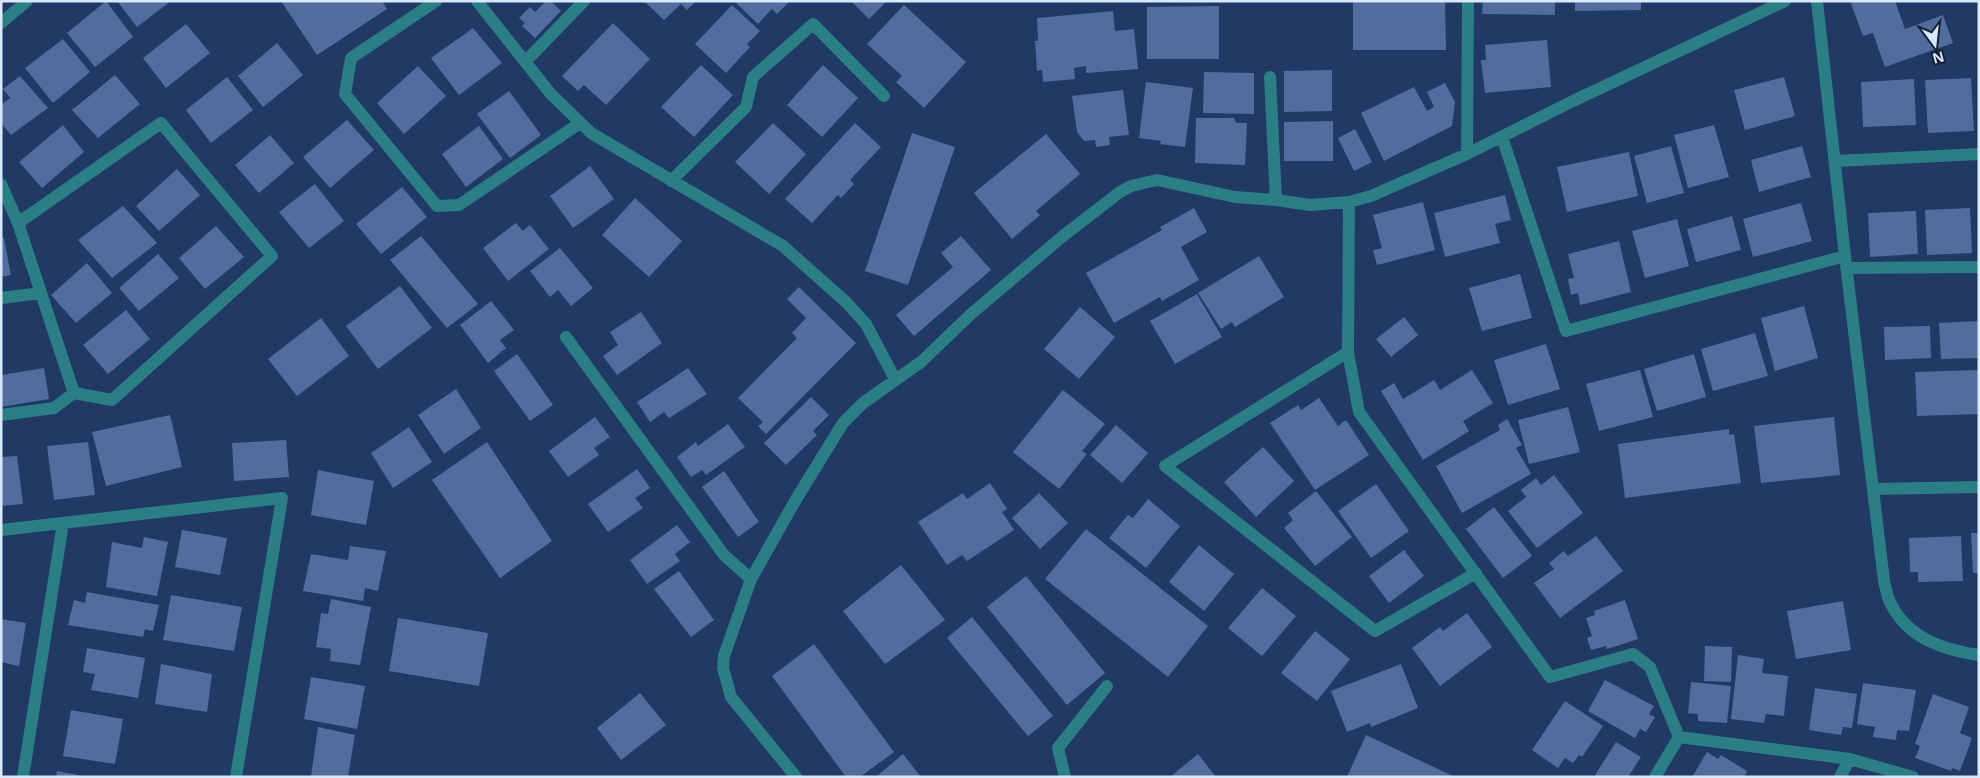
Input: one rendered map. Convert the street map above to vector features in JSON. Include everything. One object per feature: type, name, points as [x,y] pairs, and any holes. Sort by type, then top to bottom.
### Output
[{"type":"street","points":[[1,23],[28,1]]},
{"type":"street","points":[[436,1],[351,58],[345,94],[438,206],[459,205],[580,123]]},
{"type":"street","points":[[477,1],[550,93],[591,133],[782,246],[821,279],[866,324],[895,379]]},
{"type":"street","points":[[526,62],[584,1]]},
{"type":"street","points":[[1467,154],[1468,1]]},
{"type":"street","points":[[796,777],[731,697],[723,668],[724,656],[752,579],[843,423],[863,403],[921,362],[971,314],[1062,236],[1120,192],[1131,186],[1157,180],[1235,197],[1310,205],[1349,202],[1371,196],[1467,154],[1785,1]]},
{"type":"street","points":[[1817,1],[1836,161],[1845,262],[1884,581],[1890,602],[1898,616],[1920,638],[1962,652],[1979,655]]},
{"type":"street","points":[[671,181],[746,107],[753,77],[813,24],[884,96]]},
{"type":"street","points":[[1270,77],[1276,200]]},
{"type":"street","points":[[1,415],[54,408],[74,393],[112,400],[272,256],[161,123],[18,223]]},
{"type":"street","points":[[1502,137],[1566,331],[1845,262],[1979,267]]},
{"type":"street","points":[[1836,161],[1979,154]]},
{"type":"street","points":[[2,185],[18,223],[74,393]]},
{"type":"street","points":[[1349,202],[1348,352],[1359,412],[1550,677],[1633,654],[1650,666],[1679,737]]},
{"type":"street","points":[[1,298],[41,293]]},
{"type":"street","points":[[566,337],[724,555],[752,579]]},
{"type":"street","points":[[1348,352],[1165,466],[1375,631],[1476,573]]},
{"type":"street","points":[[1873,489],[1979,487]]},
{"type":"street","points":[[1,530],[282,498],[236,777]]},
{"type":"street","points":[[23,777],[63,523]]},
{"type":"street","points":[[1065,777],[1058,748],[1107,686]]},
{"type":"street","points":[[1679,737],[1850,758],[1914,777]]},
{"type":"street","points":[[1655,777],[1679,737]]},
{"type":"street","points":[[1840,777],[1850,758]]},
{"type":"building","points":[[106,1],[133,37],[95,67],[67,33]]},
{"type":"building","points":[[117,1],[171,1],[137,27]]},
{"type":"building","points":[[281,1],[382,1],[387,9],[317,55]]},
{"type":"building","points":[[546,1],[551,1],[561,11],[535,38],[522,26],[525,23],[519,18],[530,7],[535,12]]},
{"type":"building","points":[[644,1],[696,1],[687,10],[681,4],[664,20]]},
{"type":"building","points":[[734,1],[790,1],[777,14],[772,9],[758,24]]},
{"type":"building","points":[[851,1],[887,1],[869,19]]},
{"type":"building","points":[[1353,1],[1445,1],[1446,50],[1353,50]]},
{"type":"building","points":[[1483,1],[1555,1],[1555,15],[1482,14]]},
{"type":"building","points":[[1575,1],[1641,1],[1641,10],[1575,11]]},
{"type":"building","points":[[1850,1],[1895,1],[1905,29],[1943,15],[1953,43],[1885,67],[1873,33],[1863,36]]},
{"type":"building","points":[[732,5],[760,31],[747,44],[750,47],[726,73],[695,44]]},
{"type":"building","points":[[904,5],[966,62],[924,108],[896,82],[902,76],[867,44]]},
{"type":"building","points":[[1219,6],[1219,59],[1147,59],[1147,7]]},
{"type":"building","points":[[1113,11],[1115,31],[1134,29],[1138,69],[1086,73],[1086,66],[1074,68],[1075,79],[1043,82],[1042,70],[1037,71],[1035,41],[1038,41],[1037,18]]},
{"type":"building","points":[[613,23],[650,59],[606,105],[584,85],[578,91],[562,76]]},
{"type":"building","points":[[186,24],[210,53],[166,88],[143,58]]},
{"type":"building","points":[[473,28],[502,63],[459,95],[431,58]]},
{"type":"building","points":[[63,39],[90,72],[53,103],[25,68]]},
{"type":"building","points":[[1547,40],[1551,87],[1485,93],[1481,60],[1486,60],[1485,45]]},
{"type":"building","points":[[277,43],[303,75],[263,107],[238,76]]},
{"type":"building","points":[[701,65],[733,95],[694,137],[661,107]]},
{"type":"building","points":[[823,65],[858,98],[822,137],[787,105]]},
{"type":"building","points":[[418,66],[446,96],[404,134],[377,103]]},
{"type":"building","points":[[1332,70],[1332,111],[1284,112],[1284,71]]},
{"type":"building","points":[[1204,72],[1254,73],[1254,114],[1203,113]]},
{"type":"building","points":[[115,75],[140,104],[98,138],[72,110]]},
{"type":"building","points":[[20,76],[48,108],[11,135],[1,123],[1,105],[10,98],[3,89]]},
{"type":"building","points":[[227,77],[253,110],[211,143],[186,110]]},
{"type":"building","points":[[1784,77],[1795,116],[1745,130],[1734,90]]},
{"type":"building","points":[[1971,78],[1974,131],[1928,133],[1925,80]]},
{"type":"building","points":[[1914,79],[1916,125],[1863,127],[1861,82]]},
{"type":"building","points":[[1146,82],[1193,88],[1185,147],[1160,144],[1161,141],[1139,138]]},
{"type":"building","points":[[1445,83],[1455,102],[1452,126],[1384,161],[1361,113],[1414,87],[1427,111],[1434,107],[1427,92]]},
{"type":"building","points":[[1123,90],[1129,135],[1109,137],[1110,145],[1096,147],[1095,140],[1084,141],[1077,132],[1072,96]]},
{"type":"building","points":[[509,91],[541,135],[510,158],[477,114]]},
{"type":"building","points":[[1196,118],[1234,118],[1236,123],[1247,123],[1245,165],[1195,163]]},
{"type":"building","points":[[347,120],[374,150],[330,188],[303,157]]},
{"type":"building","points":[[1333,121],[1333,161],[1284,161],[1284,122]]},
{"type":"building","points":[[773,123],[806,154],[769,194],[735,162]]},
{"type":"building","points":[[855,123],[881,147],[850,180],[854,184],[841,198],[838,195],[812,223],[785,199]]},
{"type":"building","points":[[63,125],[84,152],[42,188],[19,162]]},
{"type":"building","points":[[1714,125],[1729,177],[1688,188],[1674,135]]},
{"type":"building","points":[[479,126],[503,159],[466,187],[442,154]]},
{"type":"building","points":[[1355,129],[1372,162],[1354,171],[1338,138]]},
{"type":"building","points":[[912,133],[955,147],[908,285],[865,271]]},
{"type":"building","points":[[1046,134],[1080,174],[1036,211],[1040,215],[1012,239],[974,193]]},
{"type":"building","points":[[270,135],[294,163],[259,193],[235,165]]},
{"type":"building","points":[[1671,146],[1684,193],[1647,203],[1634,156]]},
{"type":"building","points":[[1802,146],[1811,177],[1759,192],[1751,160]]},
{"type":"building","points":[[1629,152],[1638,196],[1567,212],[1557,167]]},
{"type":"building","points":[[590,166],[614,199],[573,228],[550,196]]},
{"type":"building","points":[[177,169],[200,195],[159,231],[136,206]]},
{"type":"building","points":[[315,184],[344,221],[309,248],[279,212]]},
{"type":"building","points":[[402,187],[427,217],[381,254],[356,224]]},
{"type":"building","points":[[1505,195],[1511,220],[1495,224],[1500,243],[1445,257],[1434,213]]},
{"type":"building","points":[[635,198],[682,241],[649,277],[602,235]]},
{"type":"building","points":[[1423,202],[1435,250],[1377,265],[1373,250],[1382,248],[1373,215]]},
{"type":"building","points":[[1801,203],[1812,241],[1753,257],[1743,219]]},
{"type":"building","points":[[123,206],[157,243],[112,278],[78,240]]},
{"type":"building","points":[[1194,208],[1207,232],[1181,247],[1199,280],[1162,301],[1160,297],[1114,323],[1086,273],[1162,230],[1160,227]]},
{"type":"building","points":[[1970,208],[1972,253],[1927,255],[1925,210]]},
{"type":"building","points":[[1916,211],[1918,254],[1870,257],[1868,213]]},
{"type":"building","points":[[1732,216],[1741,250],[1696,262],[1687,229]]},
{"type":"building","points":[[1677,219],[1689,266],[1645,278],[1632,231]]},
{"type":"building","points":[[516,223],[523,231],[530,225],[549,249],[508,281],[483,248]]},
{"type":"building","points":[[216,226],[244,257],[205,289],[179,258]]},
{"type":"building","points":[[421,236],[478,304],[447,328],[390,260]]},
{"type":"building","points":[[961,236],[991,270],[914,336],[896,315],[953,267],[941,253]]},
{"type":"building","points":[[1,238],[4,238],[11,275],[1,277]]},
{"type":"building","points":[[1619,241],[1631,292],[1580,305],[1578,293],[1571,295],[1568,279],[1574,278],[1568,254]]},
{"type":"building","points":[[560,248],[593,288],[571,306],[558,290],[550,297],[530,271]]},
{"type":"building","points":[[158,254],[179,278],[139,311],[119,288]]},
{"type":"building","points":[[1259,256],[1284,297],[1235,327],[1232,322],[1221,329],[1198,293]]},
{"type":"building","points":[[87,263],[112,293],[76,323],[51,295]]},
{"type":"building","points":[[1520,274],[1532,318],[1482,331],[1469,288]]},
{"type":"building","points":[[400,286],[432,328],[378,369],[346,326]]},
{"type":"building","points":[[799,287],[856,343],[766,434],[758,426],[763,422],[738,398],[797,338],[792,333],[806,318],[787,299]]},
{"type":"building","points":[[1197,294],[1222,337],[1175,364],[1150,321]]},
{"type":"building","points":[[491,301],[514,330],[500,340],[506,348],[488,363],[460,325]]},
{"type":"building","points":[[1804,306],[1818,358],[1775,371],[1761,318]]},
{"type":"building","points":[[1080,307],[1115,337],[1079,379],[1044,349]]},
{"type":"building","points":[[126,310],[150,339],[108,374],[83,345]]},
{"type":"building","points":[[641,312],[662,343],[617,375],[603,356],[618,345],[610,332]]},
{"type":"building","points":[[1404,317],[1418,335],[1391,357],[1376,339]]},
{"type":"building","points":[[321,318],[349,356],[297,396],[268,359]]},
{"type":"building","points":[[1979,321],[1979,358],[1941,359],[1939,323]]},
{"type":"building","points":[[1930,326],[1931,358],[1885,360],[1884,327]]},
{"type":"building","points":[[1755,333],[1768,376],[1713,391],[1701,349]]},
{"type":"building","points":[[1546,344],[1560,389],[1508,405],[1494,360]]},
{"type":"building","points":[[517,354],[553,405],[530,421],[494,371]]},
{"type":"building","points":[[1694,354],[1706,397],[1657,411],[1644,369]]},
{"type":"building","points":[[44,368],[49,399],[1,407],[1,375]]},
{"type":"building","points":[[688,368],[707,394],[669,418],[664,412],[650,422],[637,402]]},
{"type":"building","points":[[1472,370],[1493,403],[1463,421],[1469,431],[1423,460],[1381,391],[1394,383],[1403,399],[1434,380],[1440,390]]},
{"type":"building","points":[[1640,370],[1653,417],[1599,431],[1586,384]]},
{"type":"building","points":[[1979,370],[1979,414],[1917,416],[1915,372]]},
{"type":"building","points":[[456,389],[481,428],[444,454],[418,415]]},
{"type":"building","points":[[1063,390],[1105,424],[1082,451],[1087,454],[1059,489],[1013,452]]},
{"type":"building","points":[[811,397],[829,415],[813,431],[817,435],[786,465],[764,443]]},
{"type":"building","points":[[1319,398],[1338,426],[1346,420],[1369,455],[1315,490],[1270,423],[1298,405],[1301,410]]},
{"type":"building","points":[[1568,407],[1580,452],[1529,464],[1518,420]]},
{"type":"building","points":[[170,415],[182,467],[106,486],[92,432]]},
{"type":"building","points":[[595,417],[610,437],[594,448],[599,455],[568,477],[549,451]]},
{"type":"building","points":[[1834,417],[1840,475],[1761,483],[1754,426]]},
{"type":"building","points":[[1507,419],[1522,445],[1516,448],[1531,474],[1462,513],[1436,466],[1500,430],[1498,425]]},
{"type":"building","points":[[728,424],[745,447],[706,475],[702,470],[691,477],[677,457],[696,442],[698,446]]},
{"type":"building","points":[[1116,425],[1148,453],[1122,483],[1090,455]]},
{"type":"building","points":[[409,427],[432,462],[393,488],[371,453]]},
{"type":"building","points":[[1729,429],[1729,435],[1734,434],[1741,483],[1625,498],[1618,444]]},
{"type":"building","points":[[286,440],[289,477],[234,481],[232,443]]},
{"type":"building","points":[[88,442],[95,495],[54,500],[47,446]]},
{"type":"building","points":[[487,442],[552,541],[500,578],[432,480]]},
{"type":"building","points":[[1263,447],[1294,481],[1256,517],[1224,482]]},
{"type":"building","points":[[17,456],[23,504],[1,506],[1,457]]},
{"type":"building","points":[[637,469],[650,488],[635,498],[643,508],[608,532],[588,504]]},
{"type":"building","points":[[318,470],[374,481],[366,525],[311,515]]},
{"type":"building","points":[[724,471],[759,522],[738,537],[702,487]]},
{"type":"building","points":[[1554,475],[1583,513],[1537,548],[1508,511],[1526,497],[1521,490],[1536,478],[1541,485]]},
{"type":"building","points":[[990,483],[1007,509],[1002,512],[1014,530],[967,561],[962,555],[947,565],[918,522],[963,493],[967,499]]},
{"type":"building","points":[[1376,484],[1409,531],[1371,558],[1338,511]]},
{"type":"building","points":[[1316,491],[1352,537],[1315,566],[1284,528],[1293,520],[1288,513]]},
{"type":"building","points":[[1039,493],[1068,523],[1040,549],[1012,518]]},
{"type":"building","points":[[1148,499],[1180,526],[1146,568],[1109,538],[1128,515],[1133,518]]},
{"type":"building","points":[[1494,507],[1532,556],[1503,578],[1466,529]]},
{"type":"building","points":[[677,525],[690,542],[675,554],[680,561],[647,584],[630,560]]},
{"type":"building","points":[[1086,529],[1208,626],[1168,677],[1045,579]]},
{"type":"building","points":[[182,530],[227,538],[220,575],[175,567]]},
{"type":"building","points":[[1971,533],[1979,533],[1979,573],[1973,573]]},
{"type":"building","points":[[1596,536],[1623,571],[1560,618],[1534,583],[1554,569],[1549,563],[1564,551],[1568,556]]},
{"type":"building","points":[[1961,536],[1963,581],[1918,582],[1918,572],[1910,572],[1909,538]]},
{"type":"building","points":[[144,537],[168,542],[157,596],[106,587],[112,542],[142,548]]},
{"type":"building","points":[[1199,545],[1234,574],[1204,611],[1169,582]]},
{"type":"building","points":[[350,546],[386,551],[378,591],[365,588],[363,601],[303,591],[311,554],[348,560]]},
{"type":"building","points":[[1404,550],[1424,576],[1389,603],[1369,576]]},
{"type":"building","points":[[901,565],[945,620],[885,664],[843,611]]},
{"type":"building","points":[[679,571],[714,620],[691,637],[654,589]]},
{"type":"building","points":[[1026,576],[1105,673],[1067,705],[987,607]]},
{"type":"building","points":[[1262,588],[1296,616],[1262,656],[1228,628]]},
{"type":"building","points":[[87,592],[159,605],[153,631],[145,629],[143,637],[68,625],[74,600],[85,603]]},
{"type":"building","points":[[171,595],[242,607],[234,651],[163,640]]},
{"type":"building","points":[[331,599],[371,607],[360,665],[330,661],[331,649],[316,647],[321,613],[328,614]]},
{"type":"building","points":[[1625,600],[1638,639],[1607,649],[1606,646],[1591,650],[1587,638],[1592,636],[1586,618],[1595,615],[1594,611]]},
{"type":"building","points":[[1843,601],[1851,650],[1796,659],[1787,611]]},
{"type":"building","points":[[1467,613],[1492,647],[1440,686],[1412,648],[1440,627],[1443,631]]},
{"type":"building","points":[[972,617],[1053,716],[1028,736],[947,638]]},
{"type":"building","points":[[398,618],[488,633],[479,686],[389,671]]},
{"type":"building","points":[[1,619],[26,623],[19,666],[1,662]]},
{"type":"building","points":[[1315,631],[1350,659],[1317,701],[1281,673]]},
{"type":"building","points":[[814,644],[894,752],[860,777],[846,777],[772,676]]},
{"type":"building","points":[[1705,646],[1732,647],[1731,682],[1704,681]]},
{"type":"building","points":[[87,648],[145,658],[138,698],[91,690],[95,674],[83,672]]},
{"type":"building","points":[[1738,655],[1764,659],[1762,673],[1788,676],[1784,716],[1766,714],[1764,723],[1731,719]]},
{"type":"building","points":[[161,664],[212,674],[207,712],[155,704]]},
{"type":"building","points":[[1401,664],[1418,708],[1371,727],[1370,723],[1347,732],[1331,691]]},
{"type":"building","points":[[311,677],[365,686],[357,729],[304,719]]},
{"type":"building","points":[[1605,680],[1654,706],[1649,714],[1655,717],[1646,732],[1640,729],[1635,738],[1588,711]]},
{"type":"building","points":[[1691,682],[1731,686],[1727,723],[1698,721],[1698,714],[1688,713]]},
{"type":"building","points":[[1863,683],[1916,690],[1909,731],[1897,730],[1896,740],[1873,737],[1875,727],[1857,724]]},
{"type":"building","points":[[1815,688],[1857,694],[1852,728],[1843,727],[1841,735],[1809,730]]},
{"type":"building","points":[[640,693],[666,725],[621,760],[597,728]]},
{"type":"building","points":[[1933,694],[1969,707],[1960,733],[1972,738],[1960,771],[1952,768],[1951,771],[1915,758],[1920,746],[1915,744]]},
{"type":"building","points":[[1565,701],[1603,726],[1582,757],[1579,755],[1573,763],[1565,758],[1558,768],[1532,750]]},
{"type":"building","points":[[71,710],[123,719],[115,764],[63,756]]},
{"type":"building","points":[[318,727],[355,735],[348,777],[311,777]]},
{"type":"building","points":[[1366,735],[1455,777],[1347,777]]},
{"type":"building","points":[[1616,742],[1641,757],[1628,777],[1597,777],[1595,775]]},
{"type":"building","points":[[1707,752],[1718,759],[1721,755],[1747,771],[1744,777],[1692,777]]},
{"type":"building","points":[[903,754],[921,777],[876,777]]},
{"type":"building","points":[[1198,754],[1216,777],[1170,777]]},
{"type":"building","points":[[57,771],[83,776],[83,777],[56,777]]}]
